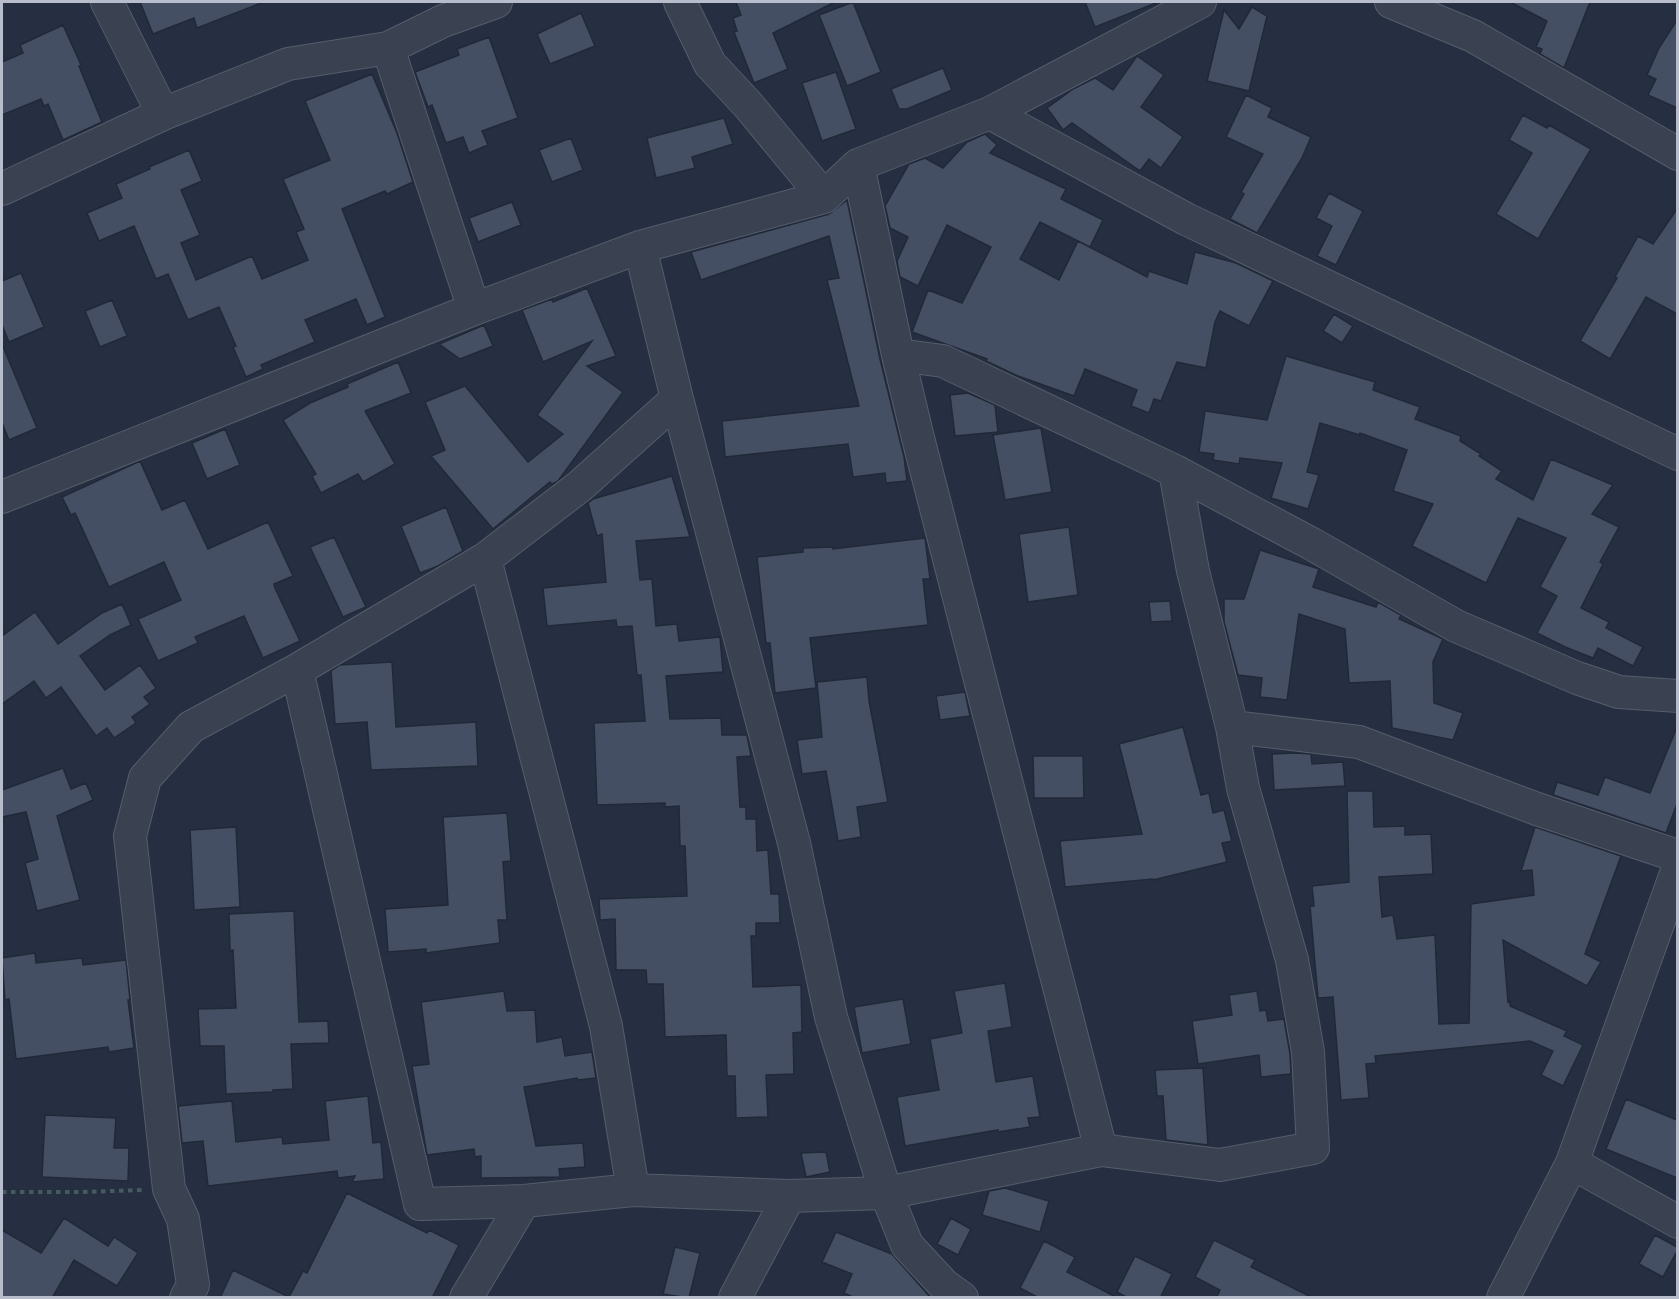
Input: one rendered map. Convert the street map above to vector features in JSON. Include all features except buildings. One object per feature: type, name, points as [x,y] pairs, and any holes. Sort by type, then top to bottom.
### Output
[{"type":"street","points":[[107,2],[164,114]]},
{"type":"street","points":[[2,189],[164,114],[288,64],[388,48],[443,21],[496,2]]},
{"type":"street","points":[[680,2],[710,64],[749,106],[824,197]]},
{"type":"street","points":[[2,497],[474,309],[640,247],[824,197],[858,165],[990,113],[1200,2]]},
{"type":"street","points":[[1391,2],[1473,36],[1677,154]]},
{"type":"street","points":[[388,48],[474,309]]},
{"type":"street","points":[[990,113],[1186,219],[1677,454]]},
{"type":"street","points":[[858,165],[898,355],[1101,1149]]},
{"type":"street","points":[[640,247],[677,399],[794,843],[831,1017],[886,1193],[907,1245],[944,1285],[962,1298]]},
{"type":"street","points":[[898,355],[944,361],[1175,471],[1312,544],[1456,626],[1577,678],[1619,692],[1677,696]]},
{"type":"street","points":[[186,1298],[193,1285],[183,1219],[169,1189],[130,836],[146,778],[191,727],[297,670],[485,559],[580,486],[677,399]]},
{"type":"street","points":[[297,670],[420,1204],[524,1201],[633,1190],[789,1196],[886,1193],[1101,1149],[1220,1165],[1313,1148],[1308,1052],[1292,960],[1243,788],[1232,728],[1193,571],[1175,471]]},
{"type":"street","points":[[485,559],[606,1026],[633,1190]]},
{"type":"street","points":[[1232,728],[1359,742],[1537,809],[1677,856]]},
{"type":"street","points":[[1503,1298],[1572,1163],[1671,907],[1677,868]]},
{"type":"street","points":[[1572,1163],[1677,1222]]},
{"type":"street","points":[[735,1298],[789,1196]]},
{"type":"street","points":[[466,1298],[524,1201]]},
{"type":"path","points":[[2,1192],[169,1189]]}]
